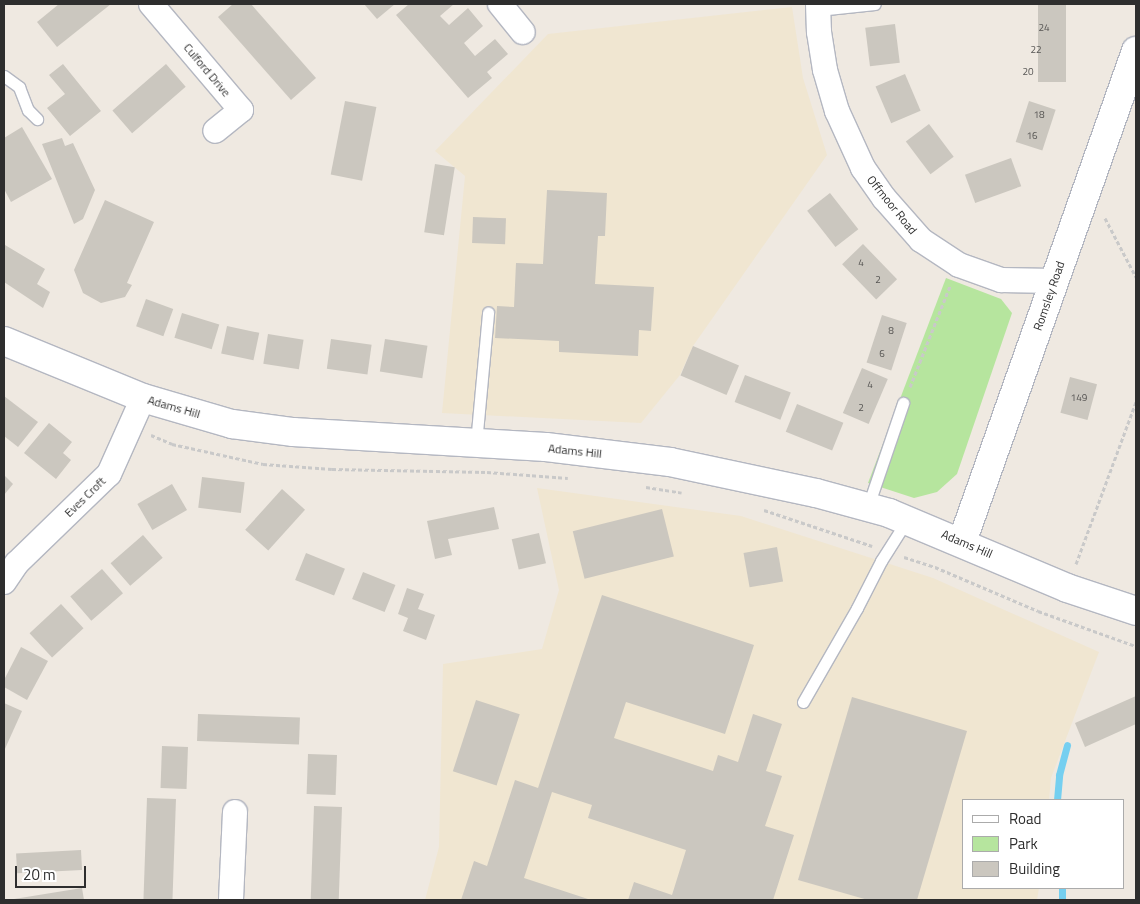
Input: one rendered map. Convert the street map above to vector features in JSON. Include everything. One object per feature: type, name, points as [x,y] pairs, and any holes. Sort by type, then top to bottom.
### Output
[{"type":"street","name":"Culford Drive","points":[[151,4],[242,110],[215,131]]},
{"type":"street","points":[[500,4],[523,32]]},
{"type":"street","name":"Offmoor Road","points":[[818,7],[825,70],[836,111],[863,168],[884,198],[920,240],[959,265],[1001,280],[1054,281]]},
{"type":"street","name":"Romsley Road","points":[[962,542],[1136,51]]},
{"type":"street","name":"Adams Hill","points":[[4,341],[143,398],[232,424],[546,447],[670,462],[736,474],[868,506],[962,542],[1067,588],[1136,611]]},
{"type":"street","name":"Eves Croft","points":[[4,582],[17,563],[109,474],[143,398]]},
{"type":"street","points":[[231,900],[235,812]]},
{"type":"lane","points":[[818,7],[875,4]]},
{"type":"lane","points":[[4,76],[19,87],[28,110],[37,119]]},
{"type":"lane","points":[[476,443],[488,313]]},
{"type":"lane","points":[[868,506],[903,404]]},
{"type":"lane","points":[[803,702],[887,551],[907,520]]},
{"type":"path","points":[[1089,183],[1115,241],[1136,278]]},
{"type":"path","points":[[903,404],[959,265]]},
{"type":"path","points":[[1067,588],[1136,402]]},
{"type":"path","points":[[131,426],[172,444],[264,464],[332,469],[487,472],[574,478]]},
{"type":"path","points":[[641,486],[689,494]]},
{"type":"path","points":[[754,508],[935,567],[1038,611],[1136,646]]},
{"type":"shaded area","points":[[792,7],[803,78],[827,155],[693,346],[680,375],[641,423],[442,413],[465,176],[435,151],[548,34]]},
{"type":"shaded area","points":[[537,488],[741,516],[933,578],[1099,652],[1051,778],[1049,799],[962,799],[962,889],[1039,889],[1037,900],[425,900],[439,847],[443,664],[542,649],[559,590]]},
{"type":"green space","points":[[946,278],[1001,299],[1012,313],[957,474],[937,492],[914,498],[868,483]]},
{"type":"building","points":[[59,4],[111,4],[57,47],[37,22]]},
{"type":"building","points":[[233,4],[251,4],[316,78],[291,100],[218,17]]},
{"type":"building","points":[[364,4],[395,4],[377,19]]},
{"type":"building","points":[[409,4],[454,4],[440,16],[449,25],[468,8],[483,26],[464,43],[475,56],[495,39],[508,54],[487,72],[492,78],[468,98],[396,15]]},
{"type":"building","points":[[1038,4],[1066,4],[1066,82],[1038,82]]},
{"type":"building","points":[[895,24],[900,63],[870,66],[865,28]]},
{"type":"building","points":[[63,64],[101,111],[70,136],[47,108],[65,94],[49,75]]},
{"type":"building","points":[[166,64],[186,87],[132,133],[112,111]]},
{"type":"building","points":[[905,74],[921,111],[891,123],[876,87]]},
{"type":"building","points":[[345,101],[376,107],[362,181],[331,175]]},
{"type":"building","points":[[1029,101],[1056,110],[1042,151],[1016,142]]},
{"type":"building","points":[[929,124],[954,157],[931,174],[906,141]]},
{"type":"building","points":[[22,127],[52,179],[11,202],[4,189],[4,138]]},
{"type":"building","points":[[62,138],[65,146],[73,143],[95,190],[83,219],[74,224],[42,144]]},
{"type":"building","points":[[1011,158],[1021,186],[975,203],[965,175]]},
{"type":"building","points":[[435,164],[455,167],[444,235],[424,232]]},
{"type":"building","points":[[547,190],[607,193],[605,236],[598,236],[595,284],[654,287],[651,331],[639,330],[638,356],[559,352],[559,341],[495,338],[497,306],[514,307],[516,263],[543,264]]},
{"type":"building","points":[[830,193],[858,229],[835,247],[807,211]]},
{"type":"building","points":[[105,200],[154,222],[127,283],[132,285],[125,297],[101,303],[83,293],[74,270]]},
{"type":"building","points":[[473,217],[506,218],[505,244],[472,243]]},
{"type":"building","points":[[863,244],[897,279],[876,299],[842,264]]},
{"type":"building","points":[[5,245],[45,269],[37,284],[50,292],[43,308],[4,282]]},
{"type":"building","points":[[146,299],[173,309],[163,336],[136,326]]},
{"type":"building","points":[[182,313],[219,324],[212,349],[174,338]]},
{"type":"building","points":[[882,315],[907,323],[891,371],[867,363]]},
{"type":"building","points":[[227,326],[259,333],[253,360],[221,353]]},
{"type":"building","points":[[268,334],[304,340],[299,369],[263,364]]},
{"type":"building","points":[[331,339],[372,345],[367,374],[327,369]]},
{"type":"building","points":[[385,339],[427,346],[422,378],[380,372]]},
{"type":"building","points":[[693,346],[739,366],[727,395],[680,375]]},
{"type":"building","points":[[862,368],[888,379],[869,424],[843,413]]},
{"type":"building","points":[[745,375],[791,393],[780,420],[735,402]]},
{"type":"building","points":[[1070,377],[1097,384],[1087,420],[1060,413]]},
{"type":"building","points":[[4,396],[38,422],[18,447],[4,436]]},
{"type":"building","points":[[797,404],[843,423],[832,451],[786,432]]},
{"type":"building","points":[[49,423],[72,442],[63,453],[71,460],[56,479],[24,453]]},
{"type":"building","points":[[4,475],[13,484],[4,495]]},
{"type":"building","points":[[202,477],[245,482],[241,513],[198,508]]},
{"type":"building","points":[[172,484],[187,510],[152,530],[137,504]]},
{"type":"building","points":[[282,489],[305,510],[268,551],[245,530]]},
{"type":"building","points":[[494,507],[499,529],[448,539],[452,555],[435,559],[427,521]]},
{"type":"building","points":[[662,509],[674,557],[585,579],[573,531]]},
{"type":"building","points":[[539,533],[546,563],[519,570],[512,539]]},
{"type":"building","points":[[143,535],[163,558],[130,586],[111,563]]},
{"type":"building","points":[[777,547],[783,581],[750,587],[744,553]]},
{"type":"building","points":[[306,553],[345,569],[334,596],[295,580]]},
{"type":"building","points":[[102,569],[123,593],[91,621],[70,597]]},
{"type":"building","points":[[363,572],[395,585],[385,612],[352,599]]},
{"type":"building","points":[[407,588],[424,594],[418,609],[435,615],[426,640],[403,631],[408,618],[398,614]]},
{"type":"building","points":[[602,595],[754,645],[725,734],[626,702],[614,738],[713,771],[718,755],[738,762],[753,714],[782,724],[766,771],[782,776],[765,826],[794,835],[773,900],[628,900],[634,882],[672,895],[686,850],[588,818],[592,805],[552,792],[524,878],[591,900],[461,900],[474,861],[487,866],[515,780],[538,788]]},
{"type":"building","points":[[61,604],[84,628],[52,657],[30,633]]},
{"type":"building","points":[[21,647],[48,661],[27,700],[4,687],[4,680]]},
{"type":"building","points":[[1136,696],[1136,724],[1085,747],[1075,723]]},
{"type":"building","points":[[852,697],[967,731],[917,900],[868,900],[798,880]]},
{"type":"building","points":[[476,700],[520,714],[497,786],[453,771]]},
{"type":"building","points":[[4,703],[22,711],[4,751]]},
{"type":"building","points":[[198,714],[300,718],[299,745],[197,741]]},
{"type":"building","points":[[162,746],[188,747],[187,789],[161,788]]},
{"type":"building","points":[[308,754],[337,755],[336,795],[307,794]]},
{"type":"building","points":[[147,798],[176,799],[172,900],[143,900]]},
{"type":"building","points":[[314,806],[342,807],[339,900],[311,900]]},
{"type":"building","points":[[81,850],[82,870],[17,873],[16,853]]},
{"type":"building","points":[[82,888],[84,900],[14,900],[14,899]]},
{"type":"waterway","points":[[1057,799],[1059,775],[1067,745]]},
{"type":"waterway","points":[[1062,889],[1062,900]]}]
